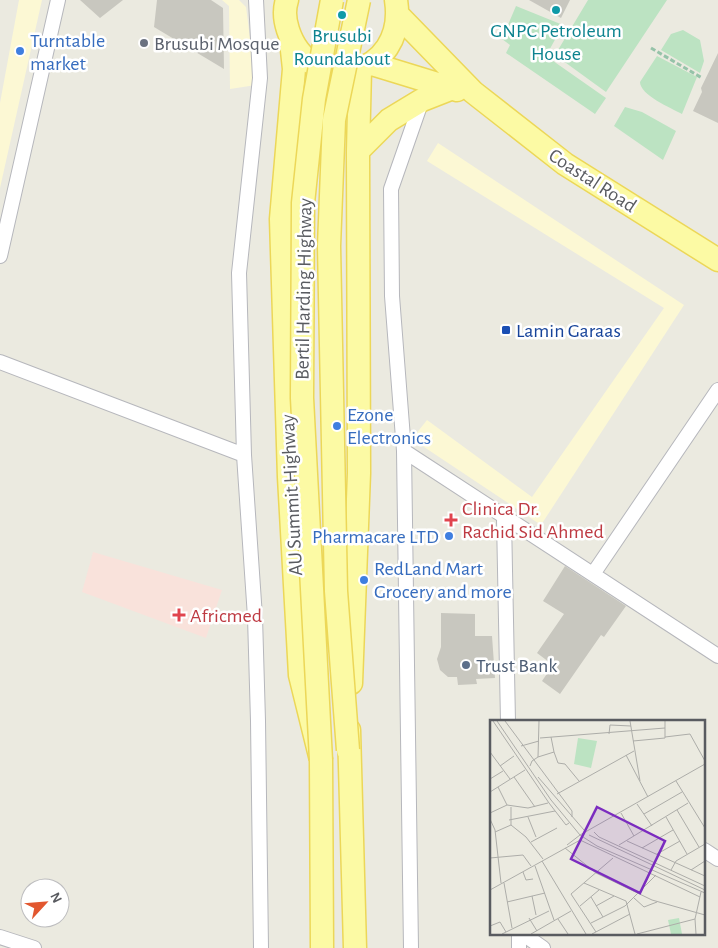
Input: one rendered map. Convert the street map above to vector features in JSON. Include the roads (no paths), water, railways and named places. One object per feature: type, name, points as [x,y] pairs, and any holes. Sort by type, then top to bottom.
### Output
[{"type":"main road","name":"Bertil Harding Highway","points":[[321,760],[302,398],[303,203],[314,99],[332,0]]},
{"type":"main road","name":"Bertil Harding Highway","points":[[348,750],[336,591],[329,246],[334,120],[359,0]]},
{"type":"main road","points":[[285,1],[286,23],[291,41],[302,56],[318,66],[336,72],[366,67],[450,89],[473,92]]},
{"type":"main road","points":[[355,948],[348,750],[359,473],[358,152],[366,67],[386,51],[395,35],[398,8]]},
{"type":"main road","name":"Coastal Road","points":[[398,8],[473,92],[565,164],[718,260]]},
{"type":"main road","name":"AU Summit Highway","points":[[291,41],[294,69],[281,219],[289,477],[300,675],[321,760],[322,948]]},
{"type":"main road","points":[[358,152],[389,120],[422,100],[450,89]]},
{"type":"street","points":[[0,256],[58,0]]},
{"type":"street","points":[[256,0],[260,78],[239,273],[244,456],[255,616],[258,702],[261,948]]},
{"type":"street","points":[[411,948],[404,451],[392,296],[391,189],[422,100]]},
{"type":"street","points":[[0,362],[244,456]]},
{"type":"street","points":[[593,574],[718,390]]},
{"type":"street","points":[[404,451],[504,519],[593,574],[718,656]]},
{"type":"street","points":[[504,519],[508,720]]},
{"type":"street","points":[[706,851],[718,859]]},
{"type":"street","points":[[526,936],[543,948]]},
{"type":"street","points":[[0,937],[34,948]]},
{"type":"place","name":"GNPC Petroleum House","points":[[556,10]]},
{"type":"place","name":"Brusubi Roundabout","points":[[342,15]]},
{"type":"place","name":"Brusubi Mosque","points":[[144,43]]},
{"type":"place","name":"Turntable market","points":[[20,51]]},
{"type":"place","name":"Lamin Garaas","points":[[506,330]]},
{"type":"place","name":"Ezone Electronics","points":[[337,426]]},
{"type":"place","name":"Clinica Dr. Rachid Sid Ahmed","points":[[451,520]]},
{"type":"place","name":"Pharmacare LTD","points":[[449,536]]},
{"type":"place","name":"RedLand Mart Grocery and more","points":[[364,580]]},
{"type":"place","name":"Africmed","points":[[179,615]]},
{"type":"place","name":"Trust Bank","points":[[466,665]]}]
